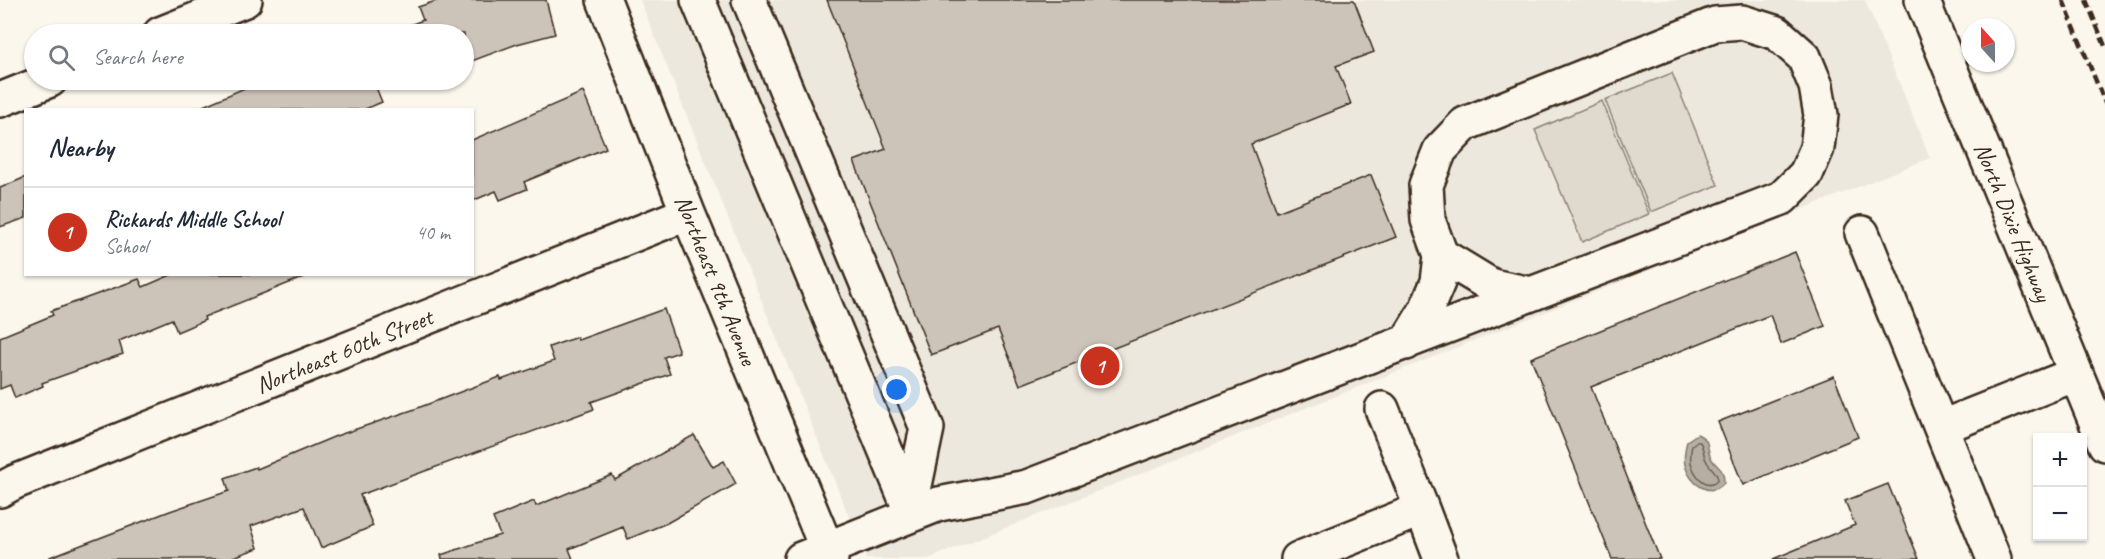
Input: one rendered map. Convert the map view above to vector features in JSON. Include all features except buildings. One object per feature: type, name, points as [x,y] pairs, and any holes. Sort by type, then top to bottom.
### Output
[{"type":"street","points":[[185,24],[245,0]]},
{"type":"street","name":"Northeast 9th Avenue","points":[[604,0],[819,556]]},
{"type":"street","points":[[698,0],[911,512]]},
{"type":"street","points":[[749,0],[927,428],[911,512]]},
{"type":"street","name":"North Dixie Highway","points":[[1922,0],[2105,444]]},
{"type":"street","points":[[819,556],[911,512],[939,504],[1027,487],[1406,343],[1782,198],[1806,174],[1817,148],[1821,115],[1816,86],[1804,57],[1777,33],[1742,22],[1715,24],[1465,124],[1440,150],[1426,185],[1428,220],[1441,255],[1438,282],[1426,309],[1406,343]]},
{"type":"street","points":[[0,100],[25,90]]},
{"type":"street","name":"Northeast 60th Street","points":[[0,490],[15,482],[688,213]]},
{"type":"street","points":[[1862,233],[1994,559]]},
{"type":"street","points":[[1441,255],[1492,286],[1531,294]]},
{"type":"street","points":[[1942,427],[2076,374]]},
{"type":"street","points":[[1382,409],[1441,559]]},
{"type":"street","points":[[1298,559],[1422,509]]},
{"type":"shaded area","points":[[640,0],[1865,0],[1930,158],[928,559],[866,559]]},
{"type":"shaded area","points":[[1672,73],[1718,185],[1651,212],[1605,100]]},
{"type":"shaded area","points":[[1602,101],[1649,214],[1582,242],[1535,130]]},
{"type":"water","points":[[1697,434],[1705,439],[1711,458],[1723,474],[1724,483],[1718,488],[1701,487],[1687,472],[1684,459],[1687,441]]},
{"type":"railway","points":[[2063,0],[2105,103]]},
{"type":"railway","points":[[2086,0],[2105,46]]},
{"type":"place","name":"Rickards Middle School","points":[[1100,366]]}]
